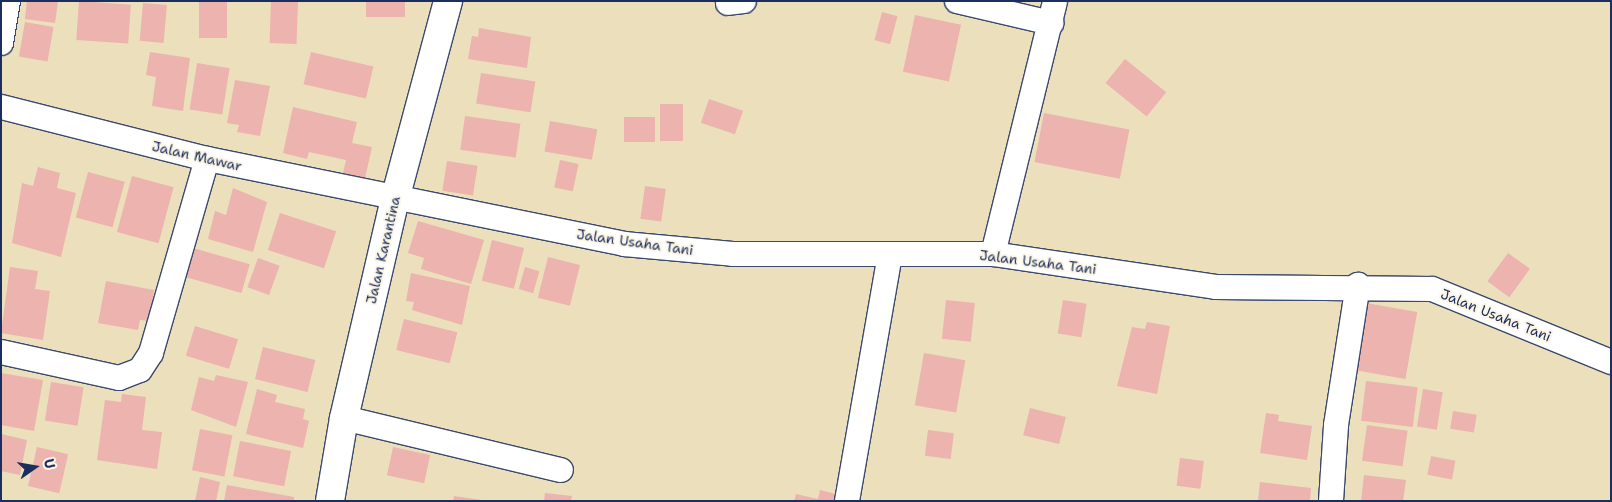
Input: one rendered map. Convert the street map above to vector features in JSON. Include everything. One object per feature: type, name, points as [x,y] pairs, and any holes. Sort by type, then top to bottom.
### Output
[{"type":"street","points":[[1,43],[8,1]]},
{"type":"street","name":"Jalan Karantina","points":[[330,501],[344,418],[395,199],[448,1]]},
{"type":"street","points":[[957,1],[1053,12],[993,254]]},
{"type":"street","name":"Jalan Mawar","points":[[1,107],[207,159],[395,199]]},
{"type":"street","points":[[1,352],[119,378],[140,370],[151,353],[207,159]]},
{"type":"street","name":"Jalan Usaha Tani","points":[[395,199],[658,248],[734,254],[993,254],[1216,287],[1358,285],[1432,289],[1611,362]]},
{"type":"street","points":[[847,501],[890,255]]},
{"type":"street","points":[[1331,501],[1336,425],[1358,285]]},
{"type":"street","points":[[344,418],[561,470]]},
{"type":"building","points":[[27,1],[58,1],[55,23],[25,19]]},
{"type":"building","points":[[79,1],[131,5],[128,44],[76,40]]},
{"type":"building","points":[[199,1],[227,1],[227,38],[199,38]]},
{"type":"building","points":[[271,1],[298,2],[297,44],[270,43]]},
{"type":"building","points":[[366,1],[405,1],[405,17],[366,17]]},
{"type":"building","points":[[143,3],[167,5],[164,43],[140,41]]},
{"type":"building","points":[[882,12],[897,16],[890,44],[874,40]]},
{"type":"building","points":[[915,15],[961,25],[949,82],[903,72]]},
{"type":"building","points":[[25,22],[54,27],[47,62],[19,56]]},
{"type":"building","points":[[479,28],[531,37],[527,68],[468,59],[472,36],[478,37]]},
{"type":"building","points":[[150,52],[190,58],[183,111],[152,106],[156,77],[146,75]]},
{"type":"building","points":[[311,52],[373,66],[366,99],[304,84]]},
{"type":"building","points":[[1125,59],[1166,92],[1147,116],[1105,83]]},
{"type":"building","points":[[197,63],[230,68],[222,115],[190,109]]},
{"type":"building","points":[[481,73],[535,82],[530,112],[476,104]]},
{"type":"building","points":[[235,80],[270,86],[260,136],[237,132],[239,125],[227,123]]},
{"type":"building","points":[[709,99],[743,111],[735,134],[701,123]]},
{"type":"building","points":[[660,104],[683,104],[683,141],[660,141]]},
{"type":"building","points":[[293,107],[357,122],[352,143],[372,147],[365,178],[343,173],[346,160],[309,152],[307,159],[283,153]]},
{"type":"building","points":[[1044,113],[1129,130],[1120,179],[1034,162]]},
{"type":"building","points":[[465,116],[520,124],[516,157],[460,150]]},
{"type":"building","points":[[624,117],[655,117],[655,142],[624,142]]},
{"type":"building","points":[[550,121],[597,129],[592,160],[545,152]]},
{"type":"building","points":[[560,160],[579,164],[573,191],[554,187]]},
{"type":"building","points":[[447,161],[478,166],[473,195],[442,191]]},
{"type":"building","points":[[38,167],[60,173],[57,188],[76,193],[61,257],[12,243],[22,183],[33,186]]},
{"type":"building","points":[[88,172],[125,182],[113,227],[76,217]]},
{"type":"building","points":[[132,176],[174,187],[159,243],[117,232]]},
{"type":"building","points":[[645,186],[666,189],[661,222],[640,219]]},
{"type":"building","points":[[233,188],[267,202],[253,252],[208,239],[215,211],[226,215]]},
{"type":"building","points":[[280,213],[336,231],[324,268],[268,250]]},
{"type":"building","points":[[418,221],[484,240],[471,284],[421,269],[424,258],[408,253]]},
{"type":"building","points":[[492,240],[524,248],[514,289],[482,281]]},
{"type":"building","points":[[193,248],[250,264],[241,293],[185,277]]},
{"type":"building","points":[[1508,253],[1530,269],[1509,297],[1487,281]]},
{"type":"building","points":[[548,257],[580,265],[570,306],[538,298]]},
{"type":"building","points":[[258,258],[280,266],[269,295],[247,287]]},
{"type":"building","points":[[10,267],[38,271],[35,289],[50,291],[43,340],[1,333]]},
{"type":"building","points":[[525,267],[539,271],[533,293],[519,289]]},
{"type":"building","points":[[411,273],[470,286],[462,325],[412,310],[414,302],[406,301]]},
{"type":"building","points":[[106,281],[154,290],[149,321],[140,320],[138,330],[98,323]]},
{"type":"building","points":[[946,300],[975,303],[971,342],[942,339]]},
{"type":"building","points":[[1063,300],[1087,304],[1081,337],[1058,334]]},
{"type":"building","points":[[1366,303],[1417,312],[1405,379],[1354,370]]},
{"type":"building","points":[[404,319],[457,332],[450,363],[396,350]]},
{"type":"building","points":[[1147,322],[1170,326],[1157,394],[1117,386],[1132,327],[1145,329]]},
{"type":"building","points":[[195,326],[238,339],[229,369],[186,356]]},
{"type":"building","points":[[263,347],[315,360],[307,392],[255,379]]},
{"type":"building","points":[[924,353],[965,360],[956,412],[915,405]]},
{"type":"building","points":[[1,373],[43,380],[34,431],[1,425]]},
{"type":"building","points":[[216,375],[248,382],[236,427],[191,410],[199,377],[214,381]]},
{"type":"building","points":[[1366,381],[1418,387],[1413,427],[1361,421]]},
{"type":"building","points":[[51,382],[84,387],[77,426],[45,421]]},
{"type":"building","points":[[257,389],[277,395],[275,402],[305,409],[303,419],[309,421],[303,448],[246,434]]},
{"type":"building","points":[[1423,389],[1443,392],[1437,430],[1417,427]]},
{"type":"building","points":[[122,394],[146,397],[142,430],[162,432],[157,469],[97,460],[105,400],[121,402]]},
{"type":"building","points":[[1030,408],[1066,417],[1059,444],[1023,435]]},
{"type":"building","points":[[1453,411],[1477,415],[1474,433],[1450,429]]},
{"type":"building","points":[[1266,413],[1279,415],[1278,421],[1312,426],[1307,460],[1260,453]]},
{"type":"building","points":[[1367,425],[1408,431],[1403,466],[1362,461]]},
{"type":"building","points":[[200,429],[232,435],[224,477],[192,470]]},
{"type":"building","points":[[928,430],[954,433],[951,459],[925,456]]},
{"type":"building","points":[[1,434],[27,440],[20,475],[1,471]]},
{"type":"building","points":[[240,441],[291,451],[284,486],[233,476]]},
{"type":"building","points":[[37,447],[68,454],[59,493],[28,486]]},
{"type":"building","points":[[393,447],[430,455],[424,483],[387,475]]},
{"type":"building","points":[[1431,456],[1456,461],[1452,479],[1427,475]]},
{"type":"building","points":[[1180,458],[1204,461],[1200,489],[1177,486]]},
{"type":"building","points":[[1364,475],[1406,480],[1403,501],[1361,501]]},
{"type":"building","points":[[200,477],[220,482],[216,501],[195,501]]},
{"type":"building","points":[[1260,482],[1311,488],[1310,501],[1258,501]]},
{"type":"building","points":[[227,485],[294,497],[294,501],[224,501]]},
{"type":"building","points":[[820,490],[844,496],[843,501],[794,501],[796,494],[818,499]]},
{"type":"building","points":[[545,493],[572,496],[571,501],[544,501]]},
{"type":"building","points":[[454,496],[482,500],[482,501],[453,501]]}]
